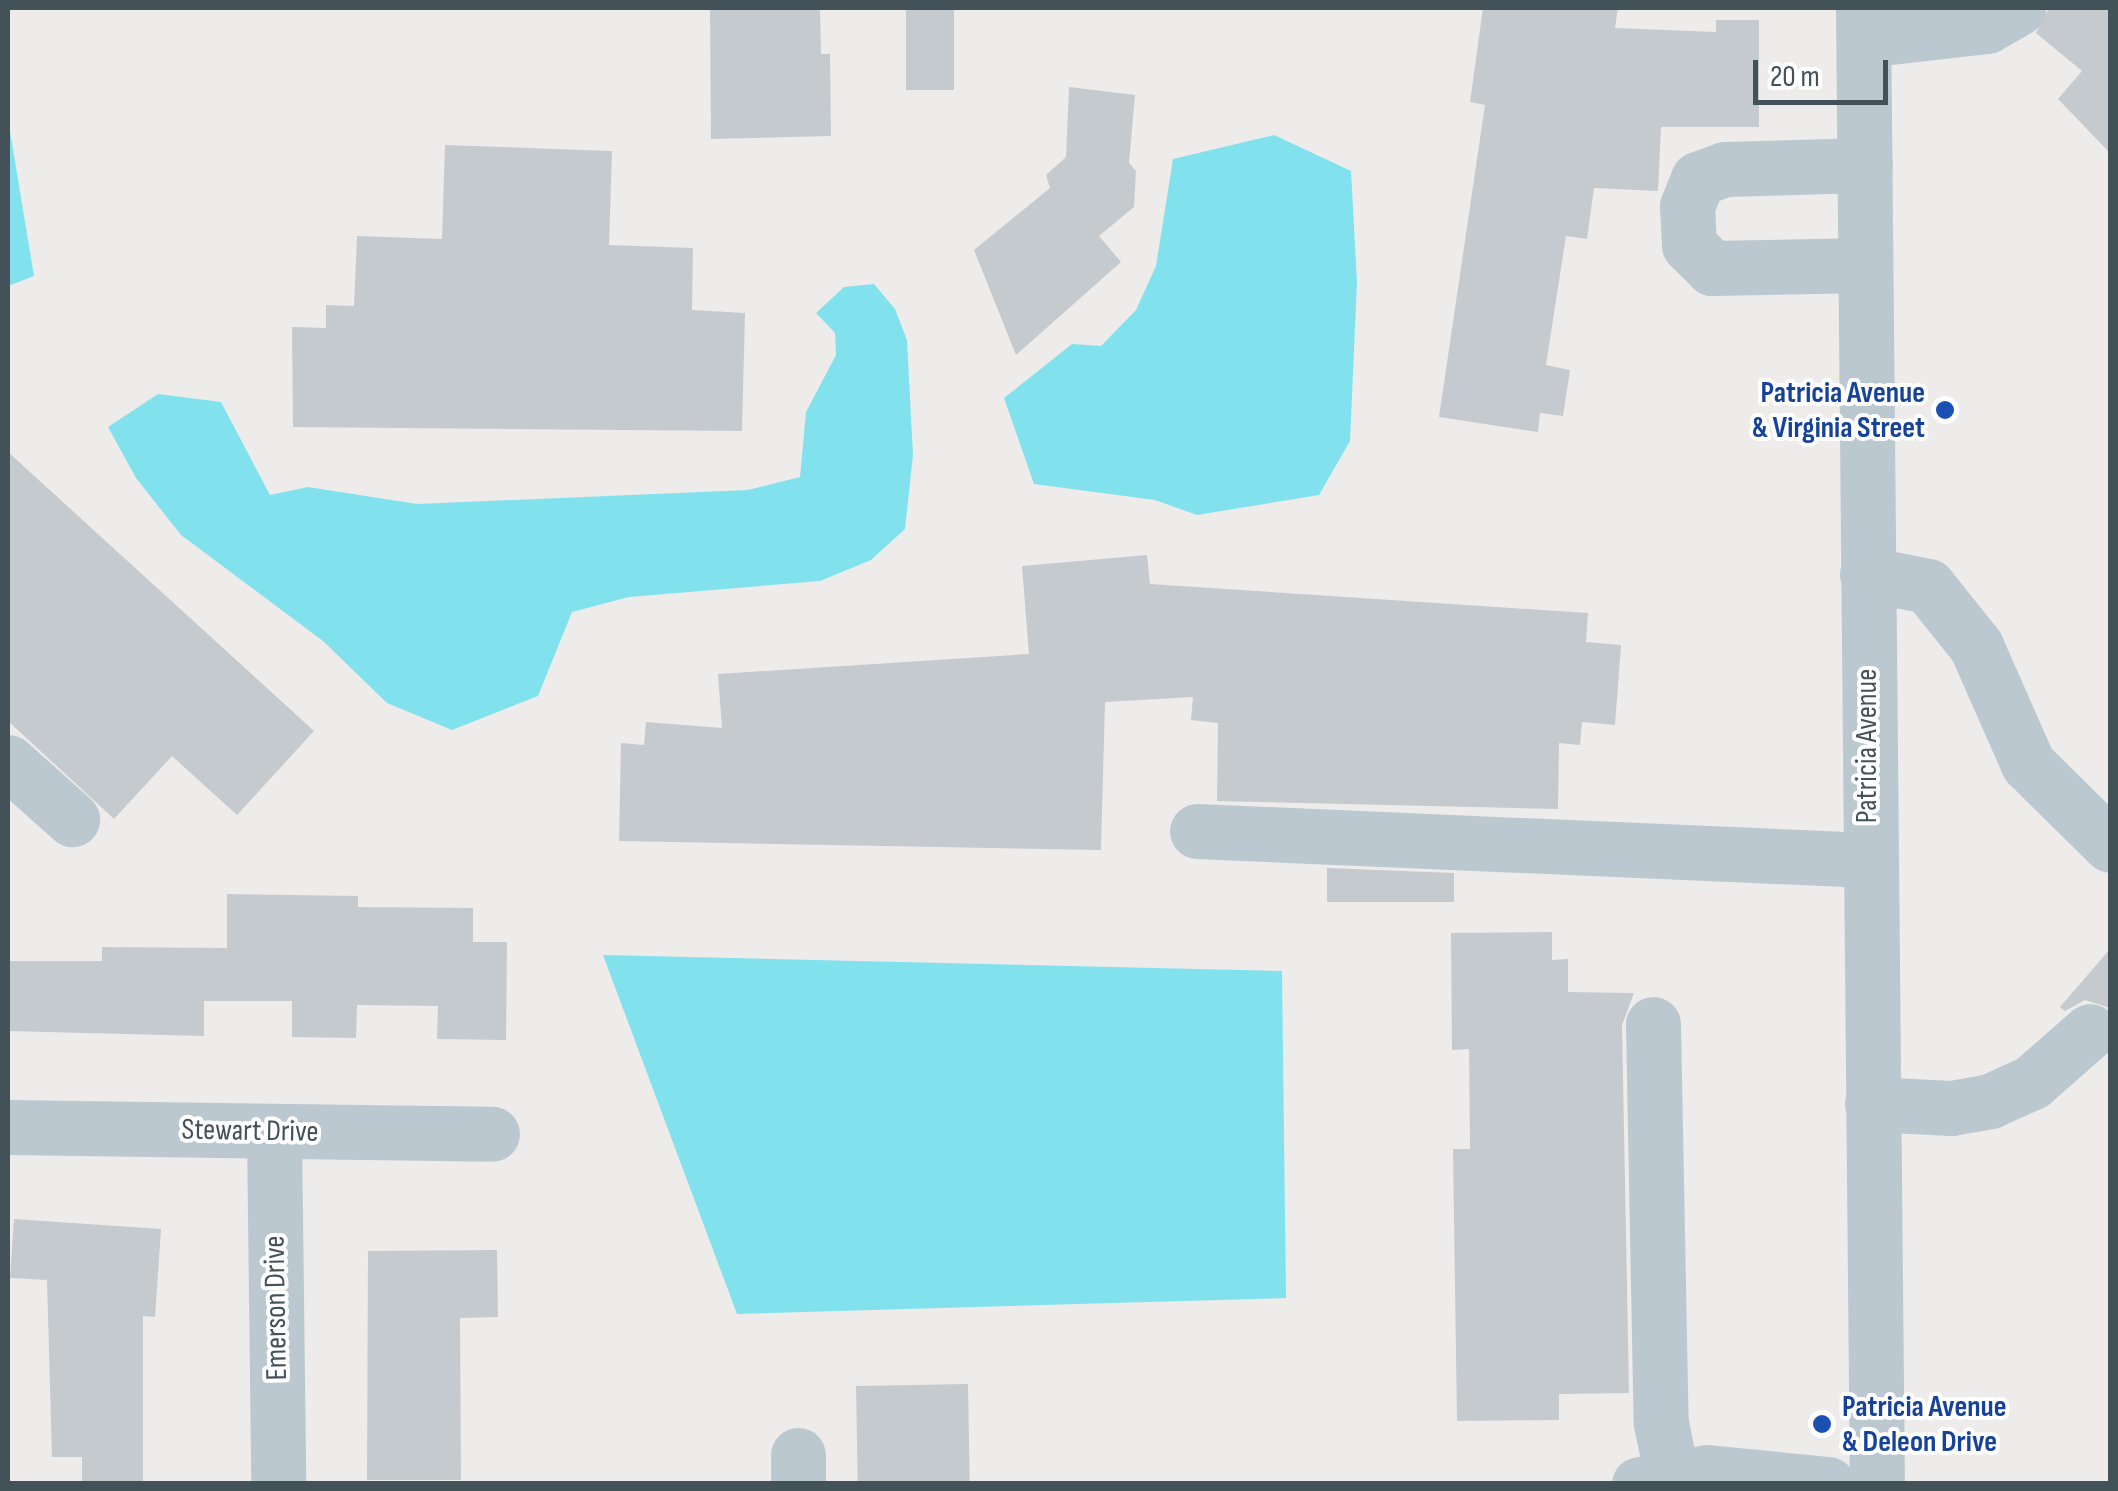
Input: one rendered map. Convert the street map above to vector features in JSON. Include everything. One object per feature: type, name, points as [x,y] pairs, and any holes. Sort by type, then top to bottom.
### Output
[{"type":"street","points":[[1863,24],[1987,26],[2018,8]]},
{"type":"street","name":"Patricia Avenue","points":[[1863,24],[1868,860],[1877,1484]]},
{"type":"street","points":[[1864,165],[1726,170],[1698,179],[1687,206],[1690,245],[1712,268],[1865,265]]},
{"type":"street","points":[[1866,574],[1928,586],[1976,646],[2028,764],[2110,845]]},
{"type":"street","points":[[8,762],[72,819]]},
{"type":"street","points":[[1197,831],[1868,860]]},
{"type":"street","points":[[1653,1024],[1661,1423],[1656,1481],[1708,1472],[1828,1484]]},
{"type":"street","points":[[1872,1104],[1952,1108],[1990,1101],[2032,1082],[2090,1031]]},
{"type":"street","name":"Stewart Drive","points":[[8,1127],[492,1134]]},
{"type":"street","name":"Emerson Drive","points":[[274,1132],[278,1484]]},
{"type":"water","points":[[8,119],[34,276],[8,286]]},
{"type":"water","points":[[1274,135],[1351,171],[1357,282],[1350,441],[1319,495],[1197,515],[1155,500],[1034,484],[1004,398],[1072,344],[1101,346],[1136,310],[1156,266],[1173,159]]},
{"type":"water","points":[[874,284],[895,309],[907,340],[913,455],[905,529],[871,560],[820,581],[629,597],[572,612],[538,696],[452,730],[387,703],[323,641],[181,535],[136,478],[108,427],[158,394],[221,402],[270,495],[308,487],[417,504],[748,490],[800,477],[806,412],[836,355],[835,333],[816,313],[844,287]]},
{"type":"water","points":[[603,955],[1282,971],[1286,1298],[737,1314]]},
{"type":"building","points":[[710,8],[820,8],[821,54],[830,54],[831,136],[711,139]]},
{"type":"building","points":[[906,8],[954,8],[954,90],[906,90]]},
{"type":"building","points":[[1483,8],[1618,8],[1615,28],[1716,32],[1716,20],[1759,20],[1759,127],[1661,127],[1658,191],[1594,188],[1587,239],[1566,236],[1546,365],[1570,370],[1563,416],[1540,413],[1538,432],[1439,417],[1485,105],[1470,102]]},
{"type":"building","points":[[2049,8],[2110,8],[2110,153],[2058,99],[2082,71],[2036,33]]},
{"type":"building","points":[[1069,87],[1135,95],[1129,163],[1136,171],[1134,207],[1099,236],[1121,262],[1016,355],[974,250],[1050,188],[1046,175],[1066,157]]},
{"type":"building","points":[[445,145],[612,151],[609,245],[693,248],[692,310],[745,313],[742,431],[293,427],[292,327],[326,328],[326,305],[354,306],[357,236],[442,239]]},
{"type":"building","points":[[8,452],[314,731],[237,815],[172,756],[114,819],[8,721]]},
{"type":"building","points":[[1147,555],[1150,584],[1588,613],[1586,642],[1621,645],[1615,725],[1582,722],[1580,745],[1559,743],[1558,809],[1217,801],[1218,723],[1191,720],[1193,697],[1105,702],[1101,850],[619,841],[621,743],[644,745],[646,722],[722,728],[718,674],[1029,654],[1022,566]]},
{"type":"building","points":[[1327,868],[1454,873],[1454,902],[1327,902]]},
{"type":"building","points":[[227,894],[358,896],[358,907],[473,908],[473,942],[507,942],[506,1040],[437,1039],[438,1006],[357,1005],[356,1038],[292,1037],[292,1001],[204,1001],[204,1036],[8,1031],[8,961],[102,961],[102,947],[227,948]]},
{"type":"building","points":[[1552,932],[1552,960],[1568,959],[1568,992],[1634,993],[1622,1025],[1629,1393],[1559,1394],[1559,1420],[1457,1421],[1453,1149],[1470,1149],[1469,1049],[1452,1050],[1451,933]]},
{"type":"building","points":[[2110,949],[2110,1008],[2085,1000],[2065,1011],[2060,1007]]},
{"type":"building","points":[[14,1219],[161,1229],[155,1317],[143,1316],[143,1484],[82,1484],[82,1457],[52,1457],[47,1280],[10,1278]]},
{"type":"building","points":[[497,1250],[498,1317],[460,1318],[461,1480],[367,1480],[368,1251]]},
{"type":"building","points":[[968,1384],[970,1484],[858,1484],[856,1386]]},
{"type":"place","name":"Patricia Avenue & Virginia Street","points":[[1945,410]]},
{"type":"place","name":"Patricia Avenue & Deleon Drive","points":[[1822,1424]]}]
